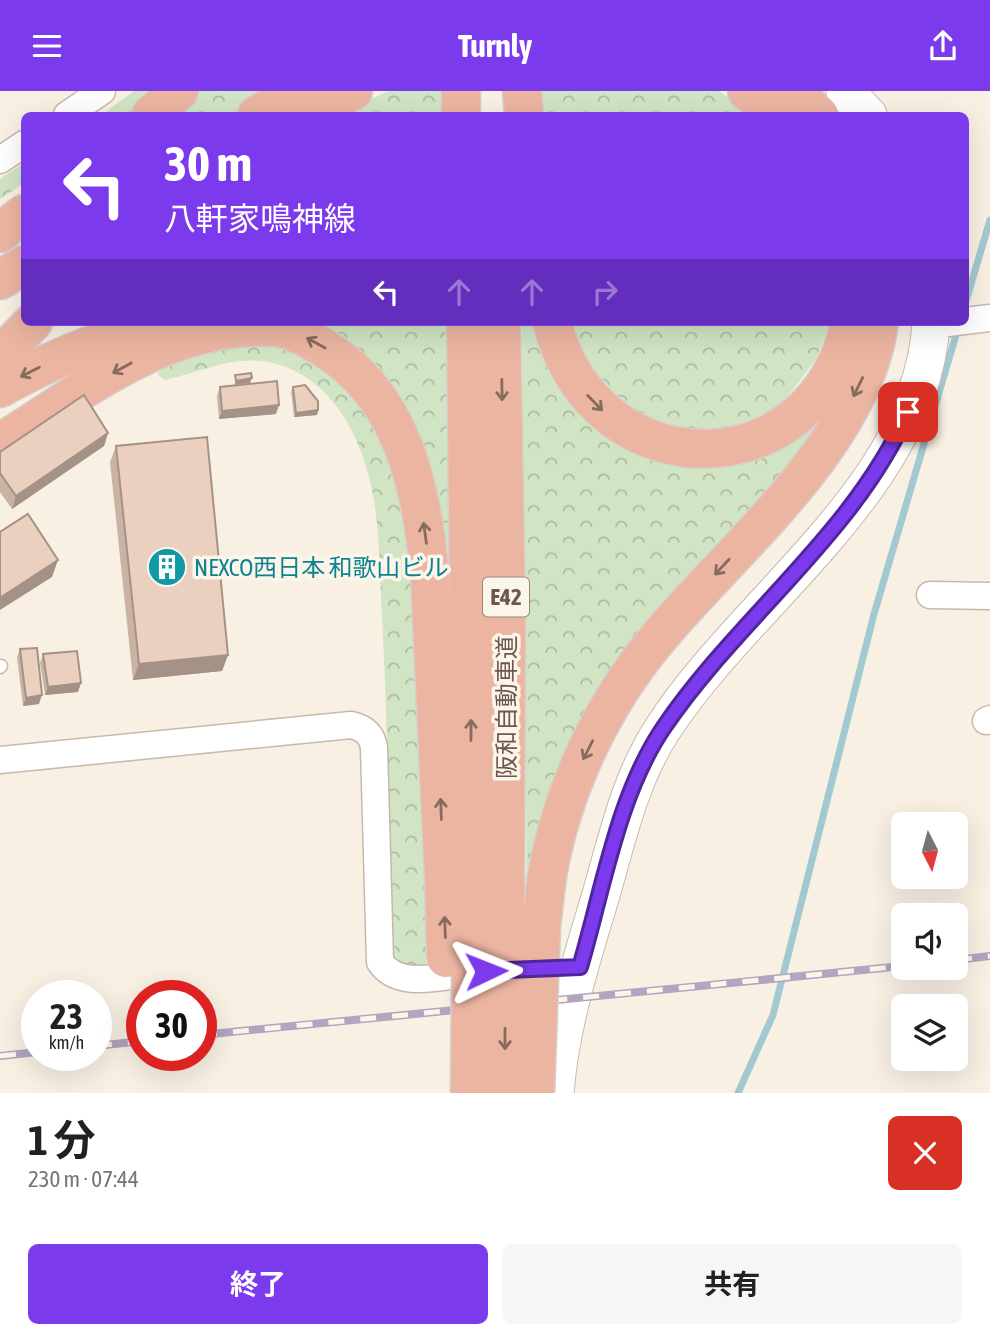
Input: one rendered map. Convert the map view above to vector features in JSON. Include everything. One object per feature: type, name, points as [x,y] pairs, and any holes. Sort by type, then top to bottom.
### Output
[{"type":"highway","points":[[154,112],[179,91]]},
{"type":"highway","points":[[262,112],[300,91]]},
{"type":"highway","points":[[310,112],[353,91]]},
{"type":"highway","points":[[747,91],[777,112]]},
{"type":"highway","points":[[793,91],[816,112]]},
{"type":"highway","points":[[0,223],[21,209]]},
{"type":"highway","points":[[0,233],[21,216]]},
{"type":"highway","points":[[0,268],[21,258]]},
{"type":"highway","points":[[0,280],[21,267]]},
{"type":"highway","points":[[0,335],[21,321]]},
{"type":"highway","points":[[0,356],[29,326]]},
{"type":"highway","points":[[0,388],[93,345],[155,328],[174,326]]},
{"type":"highway","points":[[0,443],[94,384],[166,346],[226,327],[245,326]]},
{"type":"highway","points":[[266,326],[331,352],[363,379],[392,419],[411,465],[426,531],[434,620],[473,874],[449,1093]]},
{"type":"highway","name":"阪和自動車道","points":[[466,326],[473,874],[470,1093]]},
{"type":"highway","name":"阪和自動車道","points":[[501,326],[506,617],[473,874],[505,1093]]},
{"type":"highway","points":[[554,326],[569,367],[597,405],[628,431],[669,447],[687,449],[744,443],[785,423],[816,394],[828,376],[847,337],[849,326]]},
{"type":"highway","points":[[535,1093],[541,926],[547,876],[571,785],[616,696],[656,640],[788,495],[816,459],[863,378],[878,326]]},
{"type":"main road","points":[[845,91],[865,112]]},
{"type":"main road","points":[[555,1093],[557,1070],[580,967],[631,789],[645,759],[686,695],[845,511],[880,463],[898,433],[917,388],[953,326]]},
{"type":"street","points":[[71,112],[102,91]]},
{"type":"street","points":[[0,160],[21,146]]},
{"type":"street","points":[[930,595],[990,596]]},
{"type":"street","points":[[0,760],[358,727],[369,734],[374,748],[379,954],[386,970],[397,978],[409,979],[486,971],[580,967]]},
{"type":"green space","points":[[134,91],[165,91],[140,112],[105,112]]},
{"type":"green space","points":[[197,91],[272,91],[235,112],[173,112]]},
{"type":"green space","points":[[389,91],[442,91],[442,112],[342,112]]},
{"type":"green space","points":[[539,91],[719,91],[753,112],[541,112]]},
{"type":"green space","points":[[21,165],[21,185],[0,199],[0,179]]},
{"type":"green space","points":[[320,326],[448,326],[453,621],[388,383],[358,349]]},
{"type":"green space","points":[[522,326],[540,326],[597,429],[635,454],[656,461],[698,466],[836,380],[820,429],[679,592],[527,911]]},
{"type":"green space","points":[[566,326],[828,326],[816,359],[783,403],[736,428],[664,432],[594,384]]},
{"type":"green space","points":[[290,344],[338,371],[396,460],[419,615],[427,965],[401,962],[390,951],[387,742],[379,553],[372,490],[355,437],[334,403],[316,384],[293,370],[276,364],[244,361],[165,380],[158,375],[162,366],[211,346]]},
{"type":"building","points":[[251,373],[252,378],[236,381],[235,375]]},
{"type":"building","points":[[277,381],[279,405],[222,411],[220,387]]},
{"type":"building","points":[[305,385],[318,401],[318,410],[296,413],[293,387]]},
{"type":"building","points":[[84,395],[108,433],[16,496],[0,473],[0,452]]},
{"type":"building","name":"NEXCO西日本 和歌山ビル","points":[[207,437],[228,655],[139,664],[116,446]]},
{"type":"building","points":[[28,514],[58,560],[0,598],[0,532]]},
{"type":"building","points":[[37,648],[42,695],[26,698],[20,649]]},
{"type":"building","points":[[77,651],[81,683],[48,687],[43,654]]},
{"type":"waterway","points":[[969,291],[990,220]]},
{"type":"waterway","points":[[738,1093],[773,1015],[874,614],[958,328]]},
{"type":"railway","points":[[968,959],[990,956]]},
{"type":"railway","points":[[217,1033],[891,967]]},
{"type":"railway","points":[[112,1044],[126,1043]]},
{"type":"railway","points":[[0,1056],[21,1054]]},
{"type":"place","name":"NEXCO西日本 和歌山ビル","points":[[167,567]]},
{"type":"route","points":[[486,971],[580,967],[631,789],[663,728],[686,695],[860,492],[898,433],[908,412]]}]
